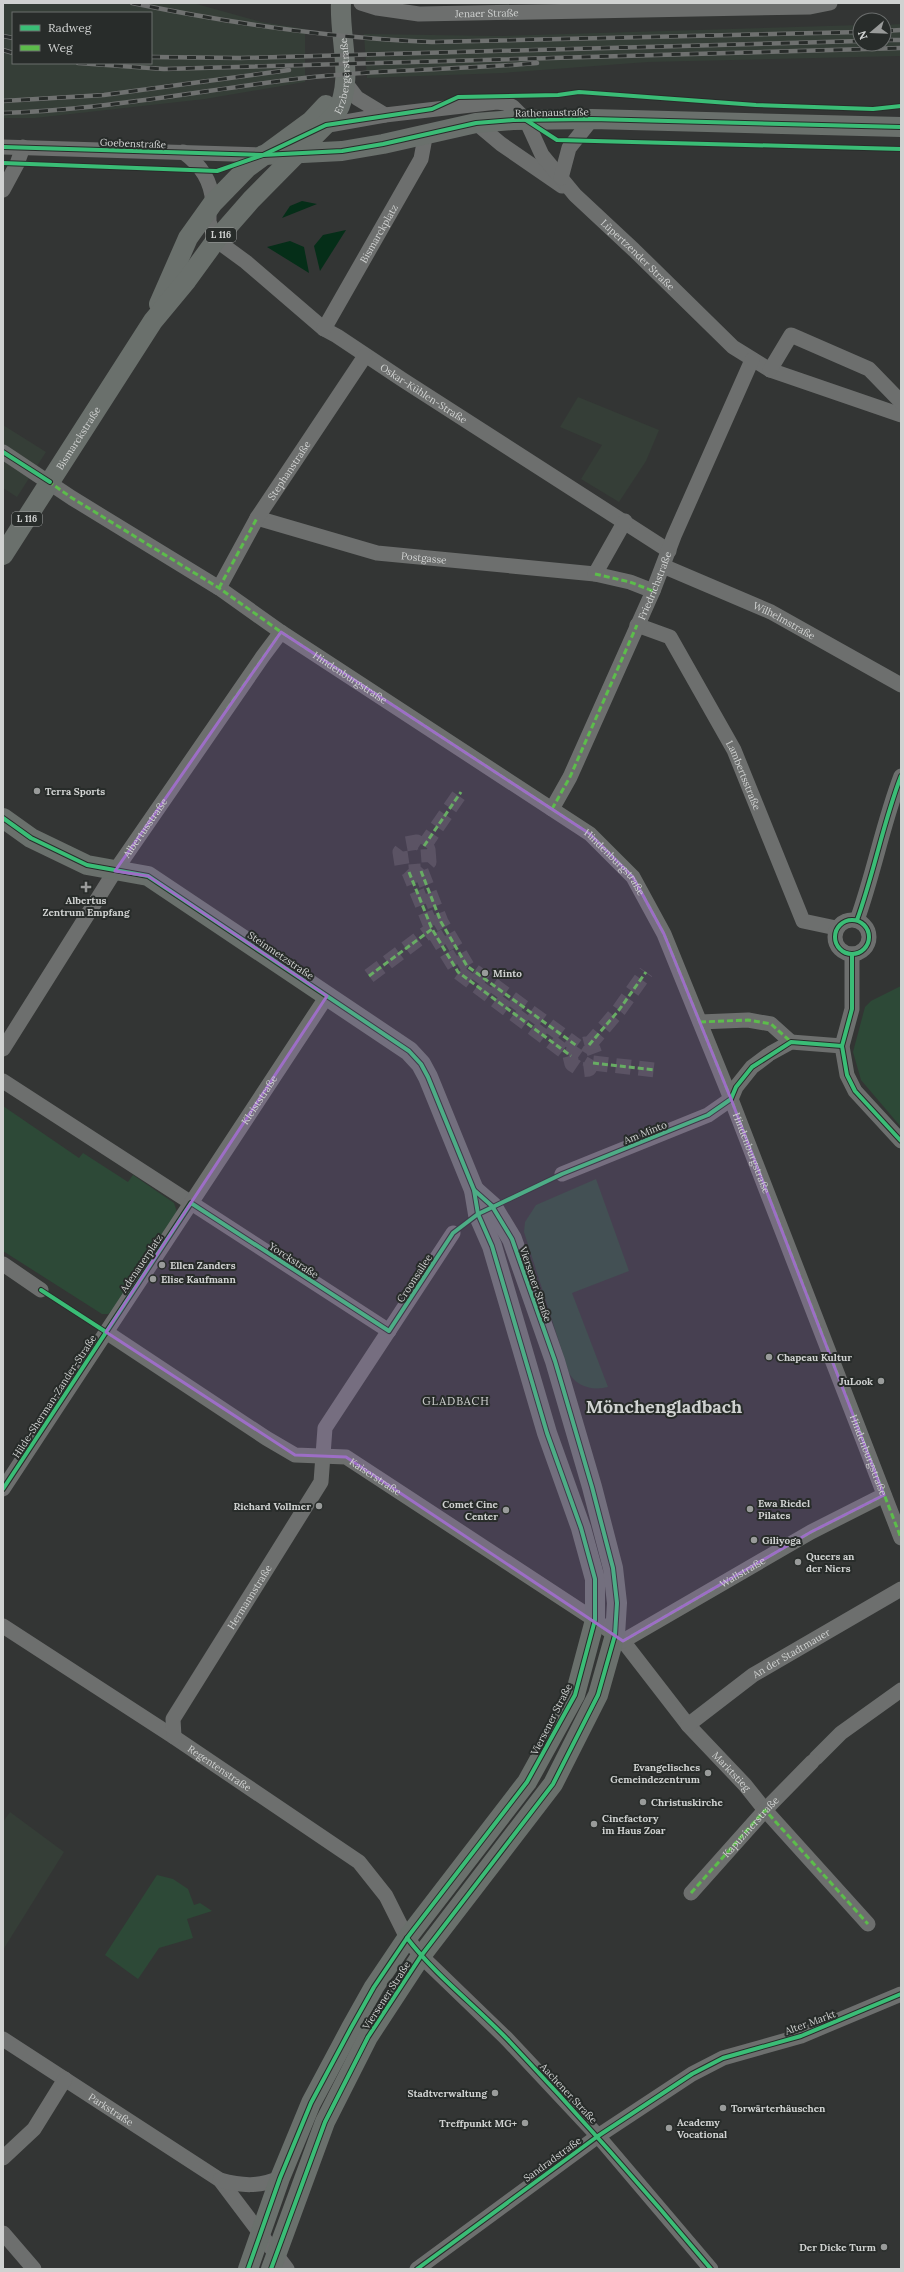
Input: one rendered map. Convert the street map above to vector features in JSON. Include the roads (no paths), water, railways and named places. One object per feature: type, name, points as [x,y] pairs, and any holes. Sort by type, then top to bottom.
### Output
[{"type":"main road","name":"Erzbergerstraße","points":[[263,155],[311,121],[324,109],[329,100],[332,79],[327,3]]},
{"type":"main road","name":"Erzbergerstraße","points":[[296,155],[326,125],[340,107],[345,82],[341,3]]},
{"type":"main road","name":"Rathenaustraße","points":[[263,155],[296,155],[366,147],[476,123],[526,120],[592,119],[901,127]]},
{"type":"main road","name":"Bismarckstraße","points":[[153,321],[188,238],[211,207],[235,179],[263,155]]},
{"type":"main road","name":"Bismarckstraße","points":[[3,555],[153,321],[187,280],[216,240],[251,200],[296,155]]},
{"type":"main road","name":"Steinmetzstraße","points":[[3,818],[31,838],[80,862],[115,871],[148,876],[409,1051],[421,1064],[441,1106],[474,1190]]},
{"type":"main road","name":"Viersener Straße","points":[[248,2269],[280,2178],[311,2103],[374,1987],[407,1938],[527,1782],[575,1695],[595,1620],[594,1579],[581,1528],[547,1433],[492,1246],[478,1214],[474,1190]]},
{"type":"main road","name":"Viersener Straße","points":[[278,2264],[325,2122],[368,2037],[421,1956],[553,1784],[598,1695],[619,1638],[613,1568],[592,1487],[555,1361],[512,1239],[492,1206],[474,1190]]},
{"type":"street","name":"Jenaer Straße","points":[[361,3],[377,8],[419,14],[810,7],[830,3]]},
{"type":"street","points":[[345,82],[357,98],[385,115]]},
{"type":"street","name":"Rathenaustraße","points":[[263,155],[326,125],[385,115],[497,102],[506,103],[513,107],[526,120]]},
{"type":"street","points":[[561,178],[569,148],[592,119]]},
{"type":"street","name":"Lüpertzender Straße","points":[[526,120],[538,148],[575,195],[634,250],[733,347],[770,370],[901,415]]},
{"type":"street","points":[[476,123],[513,153],[575,195]]},
{"type":"street","name":"Bismarckplatz","points":[[324,329],[424,152],[422,135]]},
{"type":"street","name":"Goebenstraße","points":[[3,147],[263,155]]},
{"type":"street","points":[[3,190],[17,164],[23,147]]},
{"type":"street","points":[[184,152],[198,164],[206,175],[211,188],[209,222],[216,240]]},
{"type":"street","name":"Oskar-Kühlen-Straße","points":[[216,240],[246,262],[324,329],[625,521],[669,551]]},
{"type":"street","points":[[770,370],[791,335],[869,369],[901,402]]},
{"type":"street","name":"Stephanstraße","points":[[219,588],[257,518],[365,356]]},
{"type":"street","name":"Friedrichstraße","points":[[552,810],[570,778],[664,566],[674,536],[752,360]]},
{"type":"street","name":"Hindenburgstraße","points":[[3,452],[72,498],[219,588],[281,632],[590,834],[633,877],[664,934],[700,1022],[901,1538]]},
{"type":"street","name":"Postgasse","points":[[257,518],[377,553],[595,574],[630,582],[653,591]]},
{"type":"street","points":[[595,574],[625,521]]},
{"type":"street","name":"Wilhelmstraße","points":[[664,566],[771,612],[901,685]]},
{"type":"street","name":"Lambertsstraße","points":[[637,624],[670,637],[734,750],[803,921],[836,928]]},
{"type":"street","name":"Albertusstraße","points":[[3,1049],[115,871],[281,632]]},
{"type":"street","points":[[857,920],[872,879],[894,794],[901,776]]},
{"type":"street","points":[[845,920],[857,920],[866,928],[869,939],[863,950],[852,954],[841,950],[837,946],[834,934],[836,928],[845,920]]},
{"type":"street","points":[[852,954],[852,1010],[842,1046],[847,1075],[855,1091],[901,1141]]},
{"type":"street","name":"Kleiststraße","points":[[191,1204],[328,996]]},
{"type":"street","points":[[700,1022],[748,1020],[771,1024],[791,1042]]},
{"type":"street","points":[[731,1099],[736,1087],[752,1067],[770,1054],[791,1042],[842,1046]]},
{"type":"street","points":[[3,1081],[191,1204]]},
{"type":"street","name":"Am Minto","points":[[562,1174],[705,1116],[731,1099]]},
{"type":"street","name":"Yorckstraße","points":[[191,1204],[389,1331]]},
{"type":"street","name":"Adenauerplatz","points":[[106,1332],[191,1204]]},
{"type":"street","name":"Croonsallee","points":[[323,1457],[325,1428],[453,1233]]},
{"type":"street","points":[[3,1264],[41,1290]]},
{"type":"street","name":"Kaiserstraße","points":[[106,1332],[266,1438],[295,1454],[323,1457],[346,1457],[595,1620]]},
{"type":"street","name":"Hilde-Sherman-Zander-Straße","points":[[3,1489],[106,1332]]},
{"type":"street","name":"Hermannstraße","points":[[174,1737],[172,1719],[322,1482],[323,1457]]},
{"type":"street","name":"Wallstraße","points":[[619,1638],[811,1532],[884,1495]]},
{"type":"street","name":"An der Stadtmauer","points":[[688,1725],[753,1674],[901,1589]]},
{"type":"street","name":"Marktstieg","points":[[595,1620],[619,1638],[688,1725],[745,1785],[765,1810],[868,1924]]},
{"type":"street","name":"Regentenstraße","points":[[3,1626],[174,1737],[359,1862],[386,1896],[407,1938]]},
{"type":"street","name":"Kapuzinerstraße","points":[[691,1893],[765,1810],[841,1733],[868,1712],[901,1690]]},
{"type":"street","name":"Aachener Straße","points":[[407,1938],[421,1956],[506,2038],[598,2136],[710,2269]]},
{"type":"street","name":"Alter Markt","points":[[722,2058],[801,2036],[901,1994]]},
{"type":"street","name":"Parkstraße","points":[[3,2039],[220,2180],[261,2232],[278,2264]]},
{"type":"street","name":"Sandradstraße","points":[[417,2269],[598,2136],[692,2074],[722,2058]]},
{"type":"street","points":[[3,2158],[34,2128],[65,2079]]},
{"type":"street","name":"Parkstraße","points":[[220,2180],[248,2186],[263,2184],[280,2178]]},
{"type":"street","points":[[3,2233],[34,2269]]},
{"type":"tunnel","points":[[424,846],[461,792]]},
{"type":"tunnel","points":[[409,872],[421,871],[429,862],[428,849],[417,842],[406,844],[400,852],[402,865],[409,872],[432,929],[458,972],[570,1056],[572,1064],[581,1070],[589,1069],[596,1057],[593,1049],[585,1044],[577,1046],[570,1056]]},
{"type":"tunnel","points":[[421,871],[441,922],[467,966],[577,1046]]},
{"type":"tunnel","points":[[369,976],[432,929]]},
{"type":"tunnel","points":[[589,1045],[619,1010],[646,972]]},
{"type":"tunnel","points":[[593,1063],[655,1070]]},
{"type":"railway","points":[[132,3],[245,24],[282,29],[356,37],[432,42],[852,32]]},
{"type":"railway","points":[[892,31],[901,30]]},
{"type":"railway","points":[[3,36],[12,38]]},
{"type":"railway","points":[[892,40],[901,40]]},
{"type":"railway","points":[[152,57],[241,58],[852,41]]},
{"type":"railway","points":[[92,64],[164,69],[901,48]]},
{"type":"railway","points":[[3,50],[12,53]]},
{"type":"railway","points":[[3,113],[116,104],[333,75],[537,63]]},
{"type":"railway","points":[[3,101],[104,95],[289,70]]},
{"type":"place","name":"Terra Sports","points":[[37,791]]},
{"type":"place","name":"Albertus Zentrum Empfang","points":[[86,887]]},
{"type":"place","name":"Minto","points":[[485,973]]},
{"type":"place","name":"Ellen Zanders","points":[[162,1265]]},
{"type":"place","name":"Elise Kaufmann","points":[[153,1279]]},
{"type":"place","name":"Chapeau Kultur","points":[[769,1357]]},
{"type":"place","name":"JuLook","points":[[881,1381]]},
{"type":"place","name":"Richard Vollmer","points":[[319,1506]]},
{"type":"place","name":"Ewa Riedel Pilates","points":[[750,1509]]},
{"type":"place","name":"Comet Cine Center","points":[[506,1510]]},
{"type":"place","name":"Giliyoga","points":[[754,1540]]},
{"type":"place","name":"Queers an der Niers","points":[[798,1562]]},
{"type":"place","name":"Evangelisches Gemeindezentrum","points":[[708,1773]]},
{"type":"place","name":"Christuskirche","points":[[643,1802]]},
{"type":"place","name":"Cinefactory im Haus Zoar","points":[[594,1824]]},
{"type":"place","name":"Stadtverwaltung","points":[[495,2093]]},
{"type":"place","name":"Torwärterhäuschen","points":[[723,2108]]},
{"type":"place","name":"Treffpunkt MG+","points":[[525,2123]]},
{"type":"place","name":"Academy Vocational","points":[[669,2128]]},
{"type":"place","name":"Der Dicke Turm","points":[[884,2247]]},
{"type":"district","name":"GLADBACH","points":[[456,1401]]},
{"type":"district","name":"Mönchengladbach","points":[[664,1407]]}]
